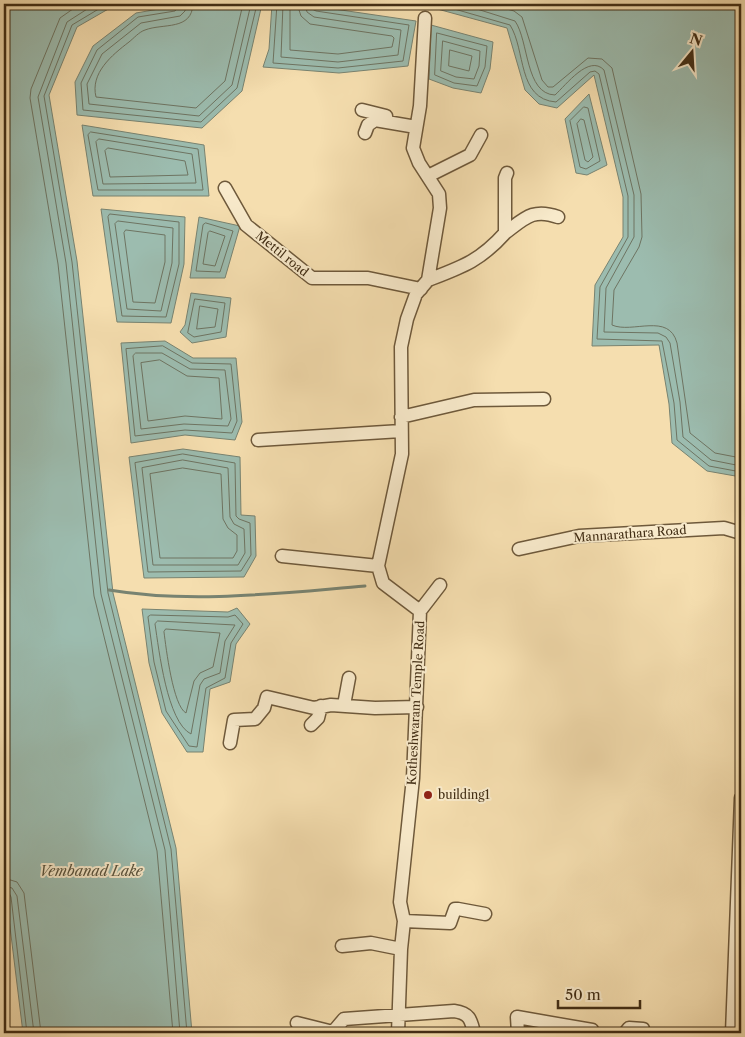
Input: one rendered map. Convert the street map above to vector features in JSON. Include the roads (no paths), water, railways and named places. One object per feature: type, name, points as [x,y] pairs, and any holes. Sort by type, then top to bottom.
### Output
[{"type":"street","points":[[424,18],[413,148],[419,162],[439,194],[440,208],[425,285]]},
{"type":"street","points":[[362,110],[416,125]]},
{"type":"street","points":[[365,133],[368,125],[375,120],[416,125]]},
{"type":"street","points":[[428,176],[470,155],[481,135]]},
{"type":"street","points":[[505,233],[505,178],[507,173]]},
{"type":"street","name":"Mettil road","points":[[225,188],[246,225],[312,278],[368,278],[425,285]]},
{"type":"street","points":[[282,556],[378,566],[402,454],[401,347],[406,319],[416,294],[425,285],[481,256],[505,233],[529,214],[546,213],[558,217]]},
{"type":"street","points":[[401,418],[474,400],[544,399]]},
{"type":"street","points":[[258,440],[401,431]]},
{"type":"street","name":"Mannarathara Road","points":[[519,549],[589,535],[724,528],[741,533]]},
{"type":"street","name":"Kotheshwaram Temple Road","points":[[378,566],[383,583],[420,611],[413,778],[400,902],[404,921],[398,1033]]},
{"type":"street","points":[[420,611],[440,585]]},
{"type":"street","points":[[344,705],[349,678]]},
{"type":"street","points":[[230,743],[234,720],[255,719],[264,708],[267,697],[314,708],[344,705],[375,708],[417,707]]},
{"type":"street","points":[[311,725],[318,718],[321,706]]},
{"type":"street","points":[[732,1033],[741,798]]},
{"type":"street","points":[[404,921],[450,923],[455,909],[485,914]]},
{"type":"street","points":[[342,946],[371,943],[401,949]]},
{"type":"street","points":[[297,1023],[332,1032],[344,1019],[442,1010],[464,1012],[471,1018],[474,1033]]},
{"type":"street","points":[[518,1033],[517,1017],[592,1030],[593,1033]]},
{"type":"street","points":[[625,1033],[629,1028],[644,1029],[644,1033]]},
{"type":"water","name":"Vembanad Lake","points":[[4,4],[117,4],[77,27],[49,95],[77,261],[113,593],[176,848],[192,1033],[23,1033],[4,878]]},
{"type":"water","points":[[188,4],[262,4],[242,91],[202,128],[77,115],[75,82],[93,46],[136,13]]},
{"type":"water","points":[[272,4],[300,4],[416,21],[408,66],[339,73],[263,67],[269,49]]},
{"type":"water","points":[[419,4],[741,4],[741,477],[707,471],[672,443],[669,404],[659,345],[592,346],[595,285],[623,237],[623,197],[594,75],[557,108],[539,104],[525,90],[507,28]]},
{"type":"water","points":[[431,25],[493,42],[490,69],[481,93],[453,88],[429,79]]},
{"type":"water","points":[[589,94],[607,165],[587,175],[576,173],[565,119]]},
{"type":"water","points":[[82,125],[204,145],[209,196],[93,196]]},
{"type":"water","points":[[101,209],[185,217],[184,264],[171,323],[117,322]]},
{"type":"water","points":[[199,217],[240,226],[225,278],[190,278]]},
{"type":"water","points":[[191,293],[231,298],[226,337],[192,343],[180,332],[185,325]]},
{"type":"water","points":[[165,341],[193,358],[236,358],[242,422],[235,440],[185,435],[131,443],[121,343]]},
{"type":"water","points":[[183,449],[240,457],[241,515],[255,516],[256,556],[244,577],[144,578],[129,457]]},
{"type":"water","points":[[237,608],[250,624],[236,644],[230,682],[210,689],[203,752],[187,752],[162,713],[149,663],[142,609],[228,612]]},
{"type":"waterway","points":[[109,590],[140,594],[204,597],[365,586]]},
{"type":"place","name":"building1","points":[[428,795]]}]
